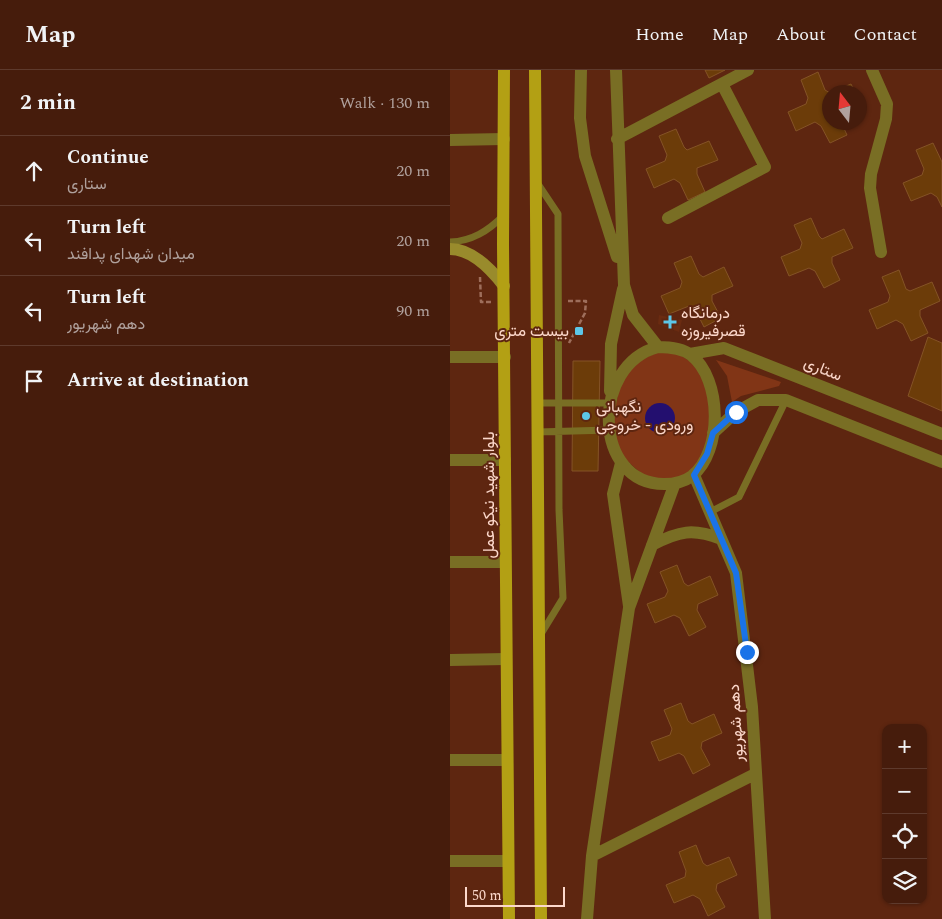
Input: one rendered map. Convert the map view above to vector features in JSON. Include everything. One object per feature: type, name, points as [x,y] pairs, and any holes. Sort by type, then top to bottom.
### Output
[{"type":"main road","name":"بلوار شهید نیکو عمل","points":[[504,70],[506,760],[509,919]]},
{"type":"main road","points":[[535,70],[540,919]]},
{"type":"main road","points":[[450,249],[458,249],[480,261],[504,286]]},
{"type":"street","points":[[581,70],[580,118],[585,156],[633,315],[658,347]]},
{"type":"street","points":[[610,402],[624,368],[639,353],[658,347],[669,347],[690,354],[711,381],[714,413],[713,433],[707,454],[694,475],[675,484],[645,481],[629,472],[620,463],[610,430],[610,402],[611,344],[624,280],[617,138],[616,70]]},
{"type":"street","points":[[617,138],[748,70]]},
{"type":"street","points":[[872,70],[887,104],[886,119],[871,174],[870,188],[881,252]]},
{"type":"street","points":[[668,218],[764,167],[722,84]]},
{"type":"street","points":[[450,140],[504,139]]},
{"type":"street","name":"ستاری","points":[[690,354],[724,348],[942,434]]},
{"type":"street","points":[[450,357],[505,357]]},
{"type":"street","points":[[713,433],[736,412],[758,400],[786,400],[942,462]]},
{"type":"street","points":[[450,460],[505,460]]},
{"type":"street","points":[[620,463],[613,494],[630,608]]},
{"type":"street","name":"دهم شهریور","points":[[694,475],[736,573],[746,642],[752,707],[765,919]]},
{"type":"street","points":[[587,919],[592,856],[630,608],[675,484]]},
{"type":"street","points":[[652,545],[672,535],[691,531],[721,539]]},
{"type":"street","points":[[450,562],[505,562]]},
{"type":"street","points":[[450,660],[506,659]]},
{"type":"street","points":[[450,760],[506,760]]},
{"type":"street","points":[[592,856],[755,774]]},
{"type":"street","points":[[450,861],[507,861]]},
{"type":"lane","points":[[536,180],[558,214],[558,403],[563,598],[538,638]]},
{"type":"lane","points":[[450,242],[464,241],[481,235],[492,228],[503,216]]},
{"type":"lane","points":[[710,512],[739,497],[786,400]]},
{"type":"lane","points":[[537,403],[610,402]]},
{"type":"lane","points":[[537,432],[610,430]]},
{"type":"path","points":[[558,364],[585,313],[586,301],[567,301]]},
{"type":"shaded area","name":"درمانگاه قصرفیروزه","points":[[659,315],[682,320],[679,332],[658,324]]},
{"type":"shaded area","points":[[669,347],[705,372],[713,433],[694,475],[652,483],[615,450],[610,430],[624,368]]},
{"type":"shaded area","points":[[716,360],[781,382],[779,386],[741,396],[732,402],[727,376]]},
{"type":"shaded area","points":[[660,403],[671,407],[675,418],[671,429],[660,433],[649,429],[645,418],[649,407]]},
{"type":"building","points":[[705,70],[725,70],[709,78]]},
{"type":"building","points":[[818,72],[823,85],[822,128],[815,122],[796,131],[788,112],[806,104],[808,98],[801,80]]},
{"type":"building","points":[[676,129],[687,150],[709,141],[718,160],[697,168],[697,174],[705,192],[688,200],[680,183],[674,179],[654,188],[646,169],[665,161],[667,155],[659,136]]},
{"type":"building","points":[[823,130],[845,130],[847,135],[830,143]]},
{"type":"building","points":[[933,143],[942,162],[942,207],[937,197],[931,193],[911,201],[903,183],[922,175],[924,169],[916,150]]},
{"type":"building","points":[[811,218],[822,239],[844,229],[853,248],[832,257],[832,263],[840,280],[824,288],[815,271],[809,268],[789,276],[781,257],[800,249],[802,243],[794,225]]},
{"type":"building","points":[[691,256],[699,274],[703,277],[724,267],[733,286],[712,295],[712,301],[721,318],[704,327],[695,309],[689,306],[669,314],[661,296],[680,288],[682,282],[674,263]]},
{"type":"building","points":[[899,270],[906,289],[910,291],[932,282],[940,301],[920,310],[920,316],[928,333],[911,341],[903,324],[896,320],[877,329],[869,310],[888,302],[890,296],[882,277]]},
{"type":"building","points":[[928,337],[942,343],[942,411],[908,396]]},
{"type":"building","name":"نگهبانی ورودی - خروجی","points":[[573,361],[600,361],[598,471],[572,471]]},
{"type":"building","points":[[677,565],[684,583],[688,586],[710,576],[718,595],[698,604],[697,610],[706,627],[689,636],[680,618],[674,615],[655,623],[647,604],[665,597],[668,591],[660,572]]},
{"type":"building","points":[[681,703],[688,721],[692,724],[714,714],[722,733],[702,742],[701,748],[710,765],[693,774],[684,756],[679,753],[659,761],[651,742],[670,735],[672,729],[664,710]]},
{"type":"building","points":[[696,845],[703,863],[707,866],[729,857],[737,875],[717,884],[716,890],[725,907],[708,916],[700,899],[693,895],[674,903],[666,885],[685,877],[686,871],[679,852]]},
{"type":"place","name":"درمانگاه قصرفیروزه","points":[[670,322]]},
{"type":"place","name":"بیست متری","points":[[579,331]]},
{"type":"place","name":"نگهبانی ورودی - خروجی","points":[[586,416]]},
{"type":"route","points":[[736,412],[713,433],[707,454],[694,475],[736,573],[747,652]]}]
